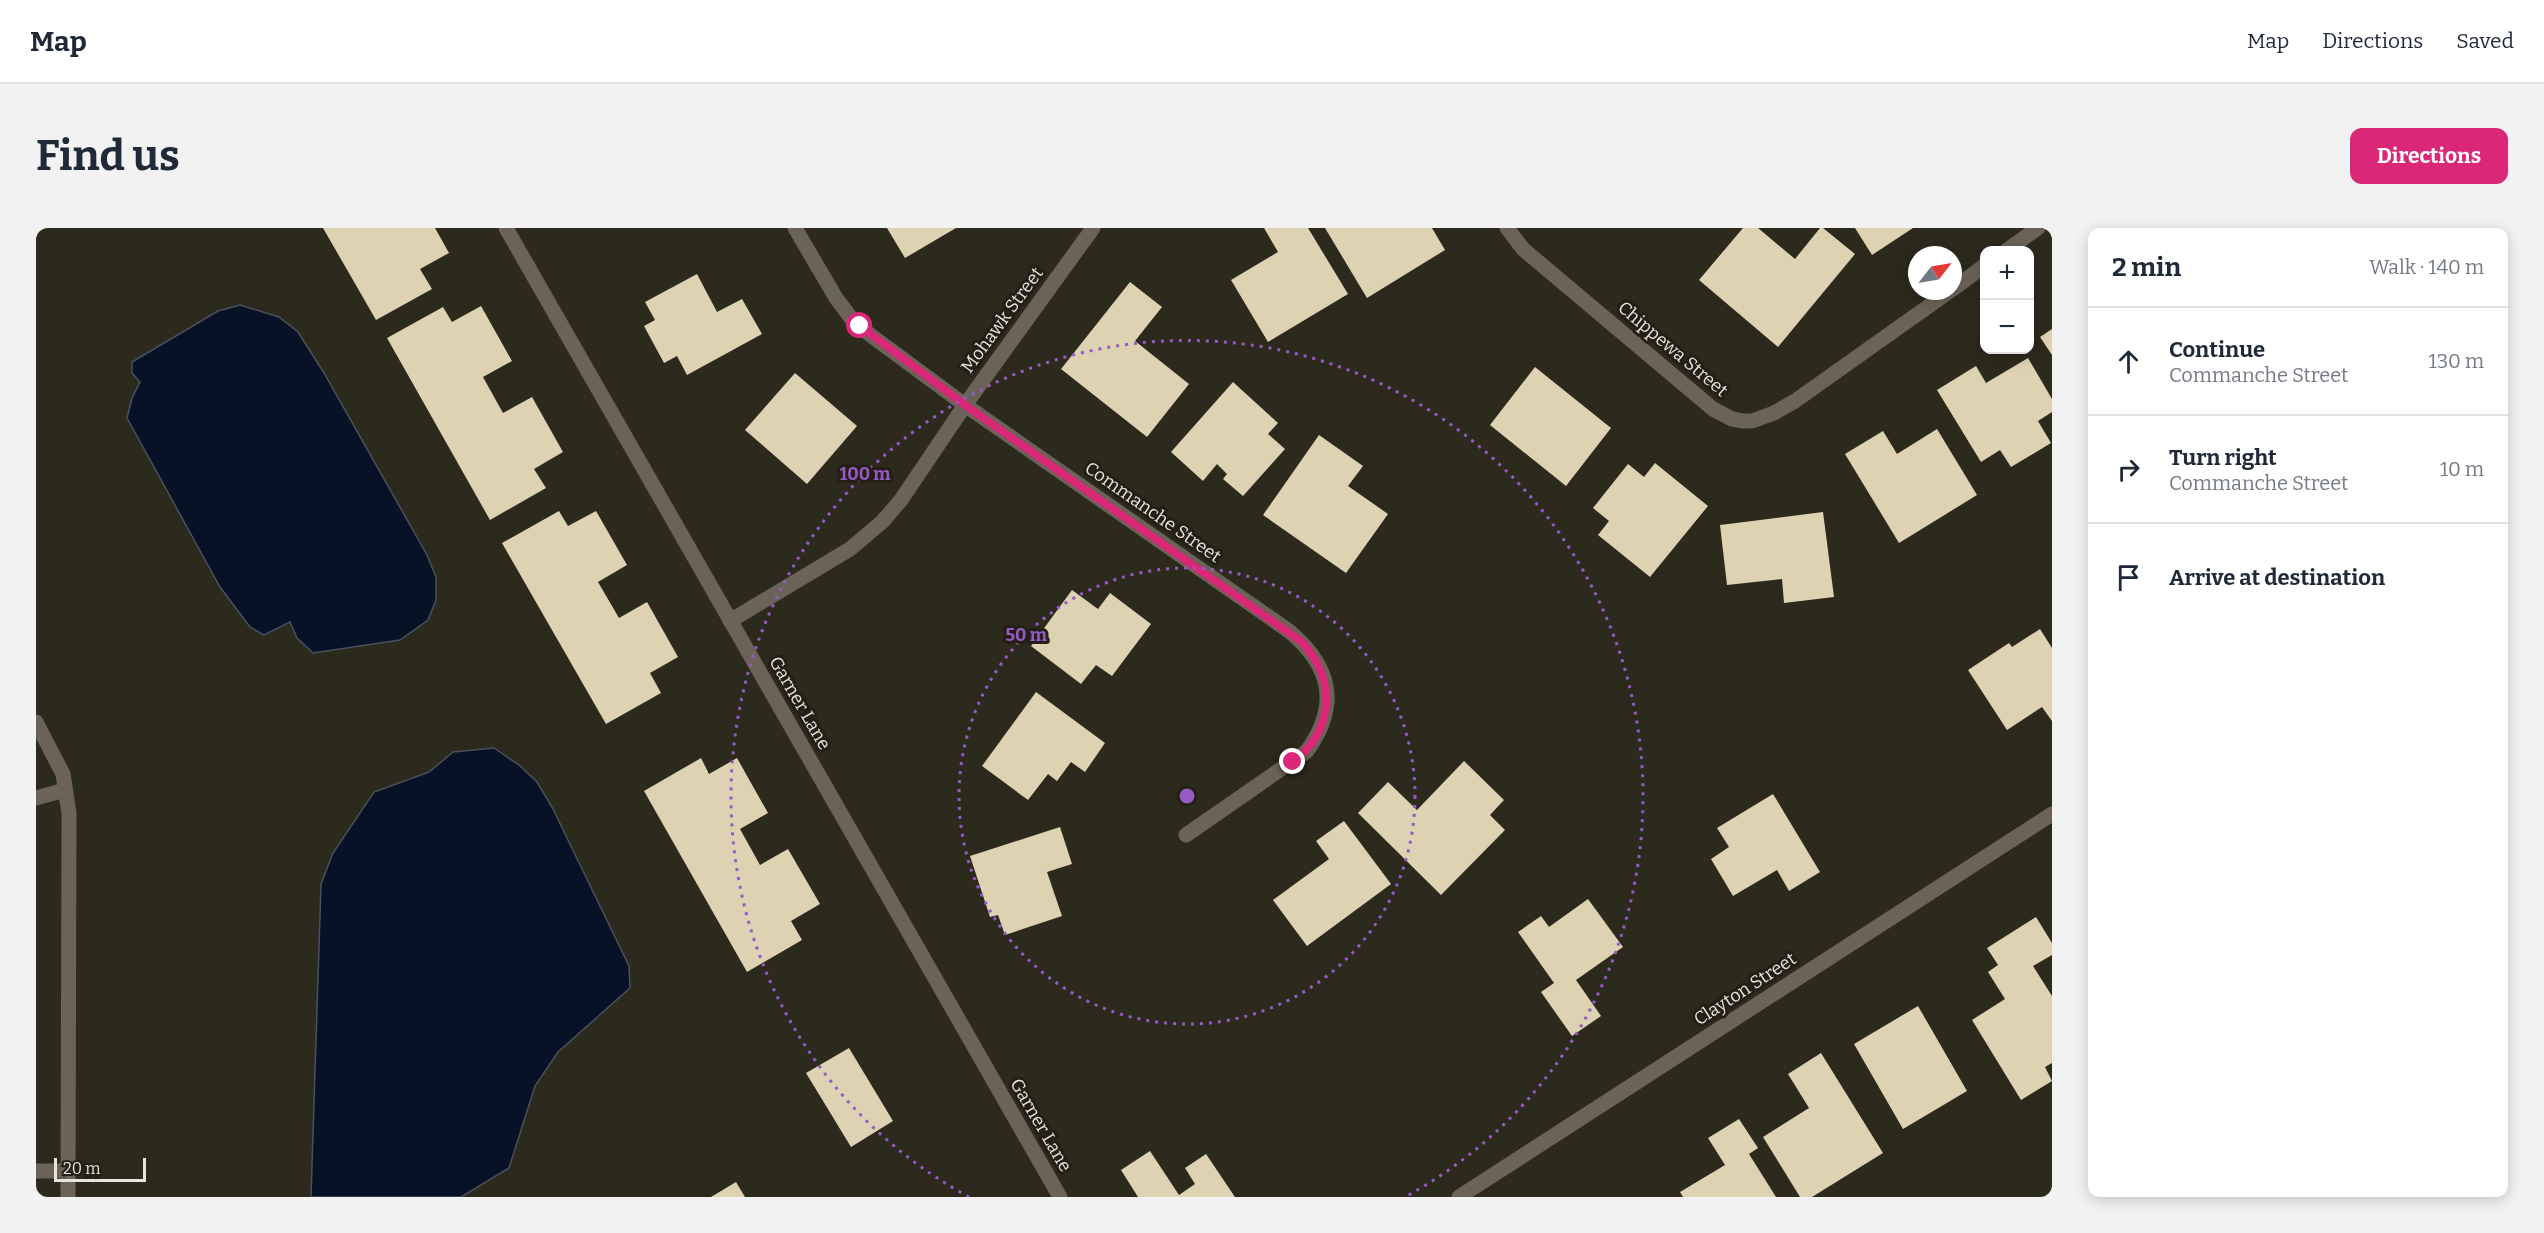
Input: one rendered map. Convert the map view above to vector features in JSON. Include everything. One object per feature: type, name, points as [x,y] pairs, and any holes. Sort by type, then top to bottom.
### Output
[{"type":"street","name":"Garner Lane","points":[[506,228],[1060,1197]]},
{"type":"street","name":"Commanche Street","points":[[795,228],[836,298],[851,318],[965,405],[1289,631],[1317,660],[1324,677],[1326,705],[1318,733],[1307,751],[1186,835]]},
{"type":"street","name":"Mohawk Street","points":[[730,621],[844,553],[876,529],[901,500],[965,405],[1093,228]]},
{"type":"street","name":"Chippewa Street","points":[[1507,228],[1523,249],[1713,409],[1732,419],[1743,421],[1765,418],[1795,401],[1937,300]]},
{"type":"street","points":[[2013,246],[2038,228]]},
{"type":"street","name":"Chippewa Street","points":[[1962,282],[1980,269]]},
{"type":"street","points":[[36,722],[60,767],[69,813],[68,1197]]},
{"type":"street","points":[[36,798],[65,790]]},
{"type":"street","name":"Clayton Street","points":[[1459,1197],[2052,814]]},
{"type":"street","points":[[36,1171],[68,1171]]},
{"type":"water","points":[[240,305],[279,317],[298,332],[324,373],[427,555],[436,577],[436,600],[428,620],[400,640],[313,653],[297,638],[290,622],[264,635],[250,627],[220,587],[127,418],[132,398],[140,382],[132,373],[132,362],[218,311]]},
{"type":"water","points":[[494,748],[519,765],[537,782],[552,807],[629,966],[630,988],[558,1052],[535,1086],[509,1168],[461,1197],[311,1197],[321,884],[333,853],[374,792],[429,772],[453,752]]},
{"type":"building","points":[[323,228],[435,228],[449,253],[420,269],[432,289],[376,320]]},
{"type":"building","points":[[887,228],[956,228],[905,258]]},
{"type":"building","points":[[1264,228],[1308,228],[1348,294],[1268,342],[1231,280],[1278,252]]},
{"type":"building","points":[[1325,228],[1432,228],[1445,250],[1367,298]]},
{"type":"building","points":[[1743,228],[1758,228],[1795,259],[1820,228],[1855,254],[1778,347],[1699,280]]},
{"type":"building","points":[[1855,228],[1913,228],[1872,255]]},
{"type":"building","points":[[697,274],[717,312],[742,299],[762,334],[687,375],[677,356],[664,363],[644,326],[655,320],[645,302]]},
{"type":"building","points":[[1130,282],[1162,307],[1135,341],[1189,384],[1147,437],[1061,369]]},
{"type":"building","points":[[481,306],[512,361],[483,377],[503,413],[532,397],[563,452],[534,469],[546,488],[490,520],[387,338],[443,307],[452,322]]},
{"type":"building","points":[[2052,329],[2052,355],[2040,337]]},
{"type":"building","points":[[2028,358],[2052,399],[2052,412],[2038,421],[2051,443],[2011,467],[2000,450],[1981,462],[1937,390],[1976,366],[1986,383]]},
{"type":"building","points":[[1535,367],[1611,428],[1566,486],[1490,425]]},
{"type":"building","points":[[795,373],[857,426],[807,484],[745,430]]},
{"type":"building","points":[[1233,382],[1278,423],[1268,434],[1285,449],[1243,496],[1223,479],[1227,474],[1217,464],[1203,481],[1171,452]]},
{"type":"building","points":[[1937,429],[1977,495],[1899,543],[1845,454],[1883,431],[1897,454]]},
{"type":"building","points":[[1319,435],[1363,466],[1348,486],[1388,514],[1346,573],[1263,515]]},
{"type":"building","points":[[1655,463],[1708,506],[1650,577],[1598,535],[1609,521],[1593,508],[1628,464],[1644,477]]},
{"type":"building","points":[[559,511],[568,526],[596,511],[627,565],[598,582],[619,618],[647,602],[678,657],[650,673],[661,693],[606,724],[502,543]]},
{"type":"building","points":[[1823,512],[1834,597],[1784,603],[1782,579],[1727,585],[1720,525]]},
{"type":"building","points":[[1072,590],[1098,609],[1110,593],[1151,624],[1112,676],[1096,665],[1081,684],[1031,646]]},
{"type":"building","points":[[2040,629],[2052,648],[2052,721],[2042,707],[2007,730],[1968,670],[2009,643],[2012,647]]},
{"type":"building","points":[[1036,692],[1105,743],[1085,772],[1071,762],[1057,781],[1048,774],[1028,800],[982,766]]},
{"type":"building","points":[[701,758],[709,774],[737,758],[768,813],[740,829],[760,865],[788,849],[820,904],[791,921],[802,940],[747,972],[644,791]]},
{"type":"building","points":[[1464,761],[1504,800],[1490,815],[1505,830],[1441,895],[1358,813],[1388,782],[1417,810]]},
{"type":"building","points":[[1773,794],[1820,872],[1789,891],[1777,870],[1733,896],[1711,859],[1729,847],[1717,828]]},
{"type":"building","points":[[1344,821],[1391,884],[1307,946],[1273,900],[1329,859],[1316,841]]},
{"type":"building","points":[[1060,827],[1072,864],[1047,872],[1062,916],[1005,935],[998,915],[990,917],[970,856]]},
{"type":"building","points":[[1588,899],[1623,947],[1576,980],[1601,1016],[1572,1036],[1541,992],[1554,983],[1518,932],[1541,916],[1549,927]]},
{"type":"building","points":[[2036,917],[2052,943],[2052,955],[2033,966],[2052,996],[2052,1063],[2045,1067],[2052,1081],[2021,1100],[1972,1020],[2005,999],[1988,972],[1998,965],[1987,948]]},
{"type":"building","points":[[1918,1006],[1967,1091],[1903,1129],[1854,1044]]},
{"type":"building","points":[[849,1048],[893,1121],[851,1147],[806,1073]]},
{"type":"building","points":[[1821,1053],[1883,1153],[1812,1197],[1800,1197],[1763,1137],[1809,1108],[1788,1074]]},
{"type":"building","points":[[1739,1119],[1758,1148],[1749,1154],[1776,1197],[1683,1197],[1680,1192],[1725,1165],[1708,1138]]},
{"type":"building","points":[[1150,1151],[1179,1195],[1195,1184],[1185,1168],[1206,1154],[1235,1197],[1138,1197],[1121,1170]]},
{"type":"building","points":[[736,1182],[745,1197],[711,1197]]},
{"type":"route","points":[[860,326],[965,405],[1302,642],[1313,654],[1321,668],[1326,687],[1326,705],[1322,723],[1313,742],[1307,751],[1293,762]]}]
